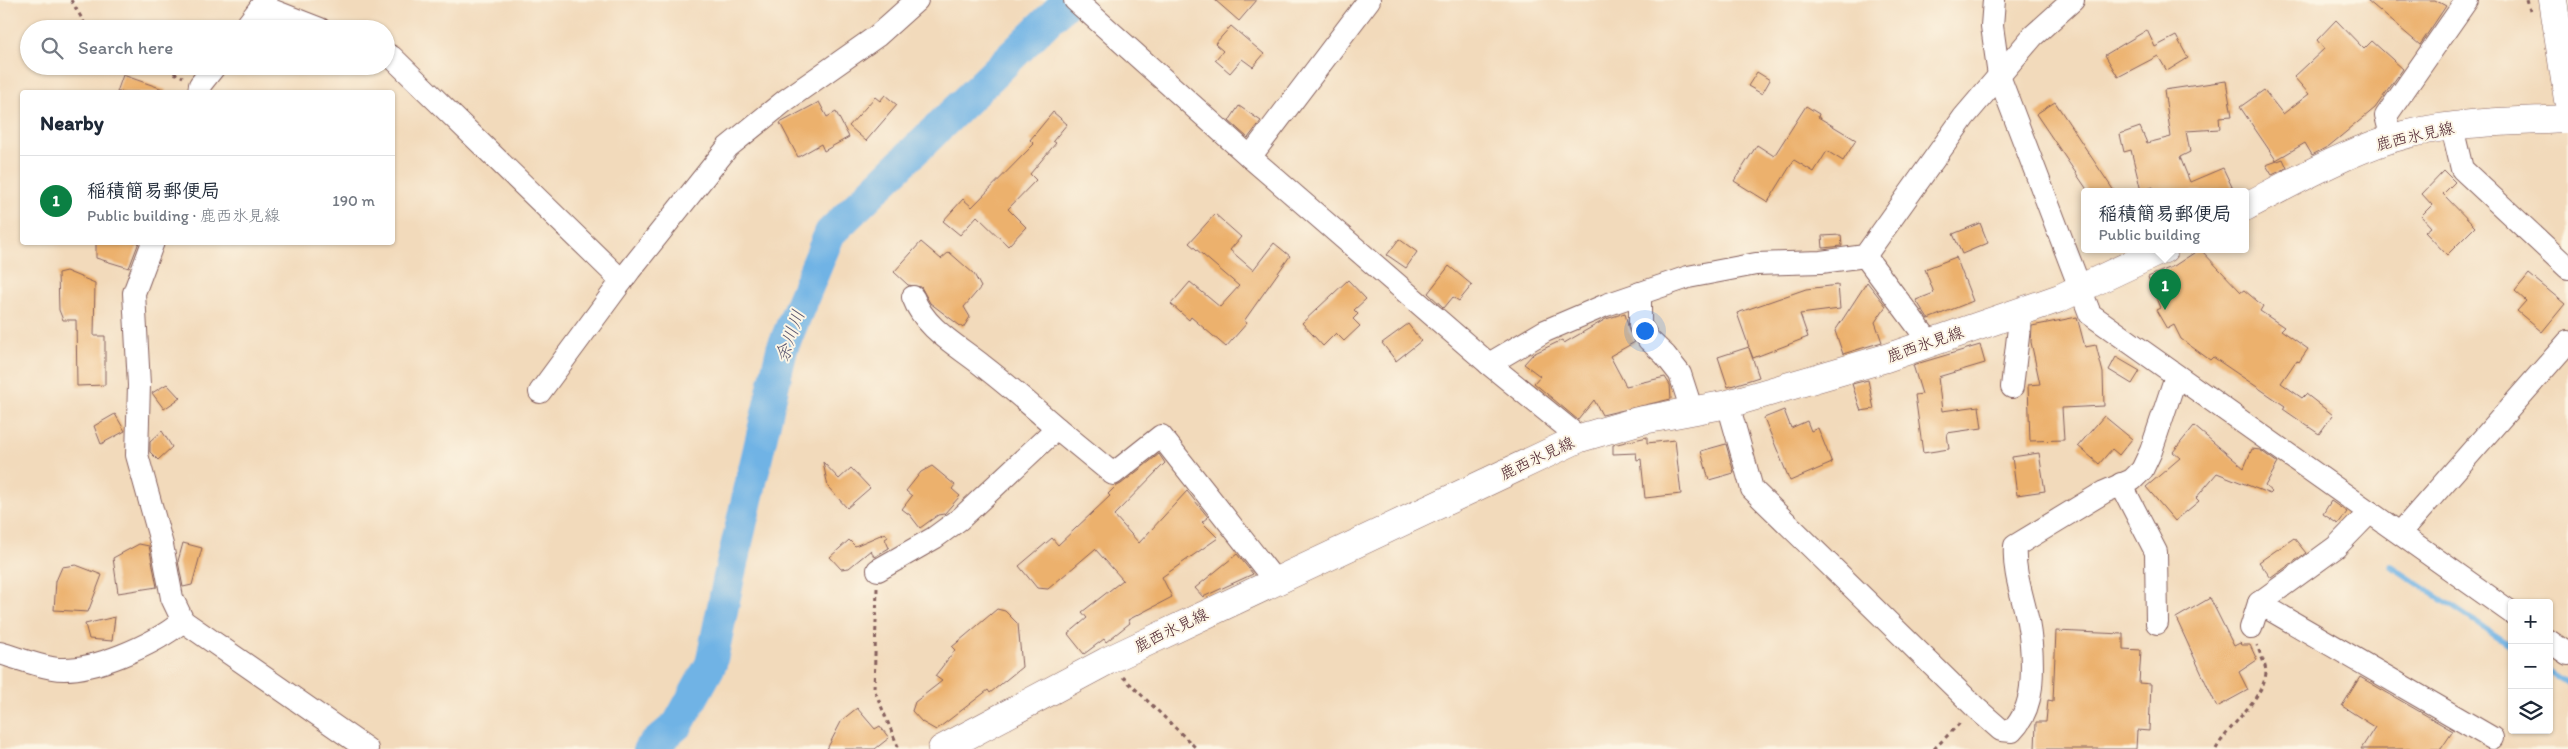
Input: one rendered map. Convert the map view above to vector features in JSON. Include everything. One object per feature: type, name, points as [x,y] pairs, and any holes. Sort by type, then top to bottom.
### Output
[{"type":"main road","points":[[2553,0],[2568,100]]},
{"type":"main road","name":"鹿西氷見線","points":[[2249,205],[2340,158],[2392,139],[2471,124],[2568,119]]},
{"type":"main road","name":"鹿西氷見線","points":[[942,749],[1107,661],[1275,580],[1580,438],[1638,421],[1728,404],[1886,358],[2060,298],[2155,253]]},
{"type":"street","points":[[540,392],[622,281],[728,147],[786,100],[877,36],[917,0]]},
{"type":"street","points":[[1075,0],[1250,157],[1489,364],[1580,438]]},
{"type":"street","points":[[1250,157],[1370,0]]},
{"type":"street","points":[[1994,0],[1992,26],[1999,76],[2090,314],[2401,532],[2508,610]]},
{"type":"street","points":[[1489,364],[1545,332],[1606,305],[1688,277],[1756,264],[1821,262],[1865,256],[1964,117],[2034,36],[2073,0]]},
{"type":"street","points":[[2392,139],[2386,116],[2467,0]]},
{"type":"street","points":[[251,20],[264,3],[301,20]]},
{"type":"street","points":[[395,60],[622,281]]},
{"type":"street","points":[[199,89],[209,75]]},
{"type":"street","points":[[2452,127],[2462,169],[2568,268]]},
{"type":"street","points":[[152,245],[134,293],[139,385],[138,455],[162,545],[172,598],[184,621],[367,749]]},
{"type":"street","points":[[1865,256],[1930,343]]},
{"type":"street","points":[[1640,293],[1640,325],[1648,340],[1665,354],[1680,374],[1692,411]]},
{"type":"street","points":[[913,297],[918,312],[936,330],[984,366],[1113,474],[1161,436],[1275,580]]},
{"type":"street","points":[[2012,387],[2021,311]]},
{"type":"street","points":[[2401,532],[2568,342]]},
{"type":"street","points":[[1728,404],[1752,489],[1976,708],[2001,730],[2012,732],[2021,722],[2029,698],[2034,662],[2028,622],[2014,560],[2015,546],[2104,492],[2132,480],[2142,470],[2151,451],[2176,376]]},
{"type":"street","points":[[878,570],[934,538],[960,519],[1057,428]]},
{"type":"street","points":[[2121,484],[2156,552],[2157,623]]},
{"type":"street","points":[[2251,628],[2259,603],[2336,547],[2370,512]]},
{"type":"street","points":[[2259,603],[2492,738]]},
{"type":"street","points":[[0,653],[53,668],[89,667],[164,637],[184,621]]},
{"type":"street","points":[[2553,644],[2568,654]]},
{"type":"path","points":[[70,0],[82,20]]},
{"type":"path","points":[[175,75],[199,89]]},
{"type":"path","points":[[878,570],[874,690],[900,749]]},
{"type":"path","points":[[2216,749],[2222,738],[2262,686],[2266,670],[2251,628]]},
{"type":"path","points":[[1107,661],[1197,749]]},
{"type":"path","points":[[1934,749],[1976,708]]},
{"type":"building","points":[[1215,0],[1257,0],[1239,21]]},
{"type":"building","points":[[2367,0],[2435,0],[2446,6],[2420,45]]},
{"type":"building","points":[[2336,20],[2364,49],[2372,41],[2403,69],[2375,108],[2329,146],[2312,155],[2305,143],[2276,160],[2240,107],[2264,90],[2283,114],[2309,94],[2294,77],[2324,49],[2317,40]]},
{"type":"building","points":[[1231,26],[1264,54],[1253,67],[1242,59],[1230,73],[1215,60],[1223,51],[1215,44]]},
{"type":"building","points":[[2147,30],[2155,47],[2176,36],[2188,58],[2167,71],[2158,56],[2118,77],[2105,55]]},
{"type":"building","points":[[1757,72],[1770,80],[1762,94],[1748,86]]},
{"type":"building","points":[[123,75],[166,90],[118,90]]},
{"type":"building","points":[[2226,81],[2232,116],[2219,117],[2220,129],[2186,131],[2190,152],[2180,157],[2190,182],[2223,168],[2233,188],[2140,188],[2131,150],[2124,152],[2120,134],[2140,127],[2147,143],[2171,137],[2164,90]]},
{"type":"building","points":[[885,95],[897,105],[866,141],[849,126],[875,97],[880,101]]},
{"type":"building","points":[[819,102],[827,117],[836,112],[849,137],[824,151],[821,144],[798,157],[780,123]]},
{"type":"building","points":[[2055,102],[2112,188],[2086,188],[2036,114]]},
{"type":"building","points":[[1239,106],[1261,121],[1248,138],[1229,121]]},
{"type":"building","points":[[1806,106],[1819,114],[1818,117],[1856,140],[1843,161],[1827,151],[1814,172],[1794,160],[1768,202],[1734,181],[1757,145],[1774,156]]},
{"type":"building","points":[[1053,112],[1067,124],[1053,141],[1056,143],[1030,174],[1036,180],[1008,209],[1026,227],[1008,246],[977,216],[960,235],[943,221],[963,199],[972,207],[1034,144],[1030,140]]},
{"type":"building","points":[[2283,159],[2287,168],[2272,175],[2266,165]]},
{"type":"building","points":[[2444,171],[2455,182],[2443,194],[2475,227],[2447,255],[2425,232],[2431,227],[2421,216],[2432,205],[2422,194]]},
{"type":"building","points":[[1215,214],[1241,237],[1230,250],[1253,270],[1274,243],[1290,256],[1244,321],[1247,323],[1226,347],[1191,317],[1189,320],[1171,304],[1190,282],[1220,307],[1239,286],[1189,243]]},
{"type":"building","points":[[1980,223],[1988,243],[1962,254],[1953,234]]},
{"type":"building","points":[[1841,235],[1842,246],[1823,248],[1822,236]]},
{"type":"building","points":[[1399,239],[1417,252],[1406,268],[1387,255]]},
{"type":"building","points":[[921,242],[941,259],[949,252],[974,274],[981,287],[964,307],[970,317],[963,328],[930,303],[921,287],[908,285],[894,272]]},
{"type":"building","points":[[96,245],[138,245],[129,268],[96,258]]},
{"type":"building","points":[[2194,253],[2204,253],[2241,292],[2244,290],[2263,306],[2260,311],[2284,327],[2281,330],[2308,349],[2299,362],[2296,361],[2281,383],[2302,398],[2306,394],[2333,415],[2319,434],[2283,409],[2285,406],[2213,357],[2210,360],[2181,339],[2174,325],[2167,329],[2156,310],[2160,308],[2148,277],[2174,266]]},
{"type":"building","points":[[1956,257],[1973,301],[1928,319],[1916,300],[1934,293],[1925,269]]},
{"type":"building","points":[[1449,266],[1472,285],[1459,301],[1453,297],[1444,308],[1428,293]]},
{"type":"building","points":[[66,271],[95,283],[94,336],[105,336],[105,385],[77,386],[76,320],[63,320],[59,310],[58,273]]},
{"type":"building","points":[[2529,274],[2565,304],[2542,332],[2517,311],[2526,301],[2515,291]]},
{"type":"building","points":[[1348,280],[1366,299],[1354,310],[1358,314],[1353,319],[1360,326],[1344,341],[1336,333],[1323,346],[1302,323]]},
{"type":"building","points":[[1867,282],[1886,306],[1875,322],[1882,342],[1843,354],[1835,331]]},
{"type":"building","points":[[1838,285],[1840,309],[1800,314],[1808,337],[1753,358],[1749,348],[1759,377],[1728,387],[1718,357],[1749,347],[1737,313],[1806,289]]},
{"type":"building","points":[[1625,313],[1629,331],[1635,342],[1610,356],[1626,386],[1665,377],[1670,385],[1671,399],[1602,415],[1594,400],[1578,420],[1534,383],[1540,376],[1524,364],[1533,354],[1562,340],[1564,343],[1606,319]]},
{"type":"building","points":[[2077,317],[2085,347],[2096,345],[2103,373],[2104,406],[2062,408],[2064,440],[2030,441],[2028,385],[2040,384],[2031,342],[2032,326]]},
{"type":"building","points":[[1408,324],[1421,341],[1396,361],[1382,343]]},
{"type":"building","points":[[1980,345],[1985,363],[1938,377],[1942,411],[1979,406],[1982,428],[1947,433],[1949,449],[1923,453],[1915,395],[1922,394],[1913,365]]},
{"type":"building","points":[[2116,357],[2140,371],[2132,384],[2109,370]]},
{"type":"building","points":[[1868,380],[1874,409],[1861,411],[1852,384]]},
{"type":"building","points":[[167,384],[180,398],[164,409],[152,393]]},
{"type":"building","points":[[1784,410],[1791,428],[1807,421],[1811,431],[1818,428],[1832,463],[1790,481],[1764,418]]},
{"type":"building","points":[[115,414],[125,431],[101,444],[94,426]]},
{"type":"building","points":[[2104,416],[2132,439],[2119,455],[2112,449],[2099,464],[2078,446]]},
{"type":"building","points":[[2194,426],[2244,468],[2252,449],[2260,450],[2278,463],[2265,486],[2272,492],[2270,494],[2217,473],[2196,498],[2199,501],[2175,521],[2146,487],[2180,458],[2173,452]]},
{"type":"building","points":[[162,431],[172,447],[158,460],[150,452],[150,442]]},
{"type":"building","points":[[1647,437],[1647,443],[1675,440],[1681,494],[1645,498],[1641,459],[1637,460],[1636,453],[1613,454],[1613,445]]},
{"type":"building","points":[[1726,444],[1734,473],[1709,480],[1701,451]]},
{"type":"building","points":[[2039,453],[2045,491],[2017,495],[2012,457]]},
{"type":"building","points":[[1159,454],[1165,463],[1114,515],[1139,543],[1187,491],[1208,517],[1202,522],[1218,538],[1162,577],[1172,597],[1128,620],[1130,623],[1106,642],[1104,639],[1084,654],[1068,634],[1087,618],[1082,612],[1123,580],[1095,549],[1048,589],[1037,588],[1019,566],[1052,538],[1058,545],[1110,496],[1108,494],[1115,487]]},
{"type":"building","points":[[823,462],[839,479],[851,468],[870,488],[847,508],[828,487]]},
{"type":"building","points":[[932,466],[955,485],[952,489],[960,496],[944,514],[938,515],[920,528],[910,515],[902,509],[912,496],[906,491],[921,472]]},
{"type":"building","points":[[2331,501],[2347,512],[2338,524],[2323,514]]},
{"type":"building","points":[[885,533],[888,537],[885,539],[889,548],[874,557],[871,550],[849,568],[841,569],[830,557],[849,540],[855,546]]},
{"type":"building","points":[[2294,538],[2306,553],[2271,578],[2259,562]]},
{"type":"building","points":[[183,543],[202,548],[192,585],[183,587],[178,561]]},
{"type":"building","points":[[139,544],[149,546],[157,587],[118,593],[113,558]]},
{"type":"building","points":[[1237,554],[1253,574],[1203,597],[1195,588]]},
{"type":"building","points":[[76,565],[102,575],[88,612],[54,610],[56,581],[62,567]]},
{"type":"building","points":[[2210,598],[2234,646],[2240,643],[2242,645],[2250,645],[2257,660],[2239,672],[2248,690],[2217,707],[2176,618]]},
{"type":"building","points":[[997,609],[1005,611],[1018,624],[1022,667],[990,693],[988,690],[936,730],[922,722],[912,711],[915,702],[942,681],[935,676],[955,650],[952,647]]},
{"type":"building","points":[[115,617],[112,641],[89,639],[85,624]]},
{"type":"building","points":[[2056,631],[2123,634],[2123,649],[2141,650],[2139,683],[2151,684],[2149,731],[2137,730],[2136,749],[2035,749],[2036,722],[2046,722],[2048,700],[2053,701]]},
{"type":"building","points":[[2360,677],[2453,731],[2441,749],[2361,749],[2375,727],[2342,706]]},
{"type":"building","points":[[857,708],[875,729],[880,726],[889,738],[875,749],[827,749],[842,720]]},
{"type":"waterway","name":"余川川","points":[[649,749],[678,724],[711,664],[729,577],[782,349],[830,233],[1069,0]]},
{"type":"waterway","points":[[2391,566],[2509,644]]},
{"type":"waterway","points":[[2553,674],[2568,683]]},
{"type":"place","name":"稲積簡易郵便局","points":[[2165,310]]}]
